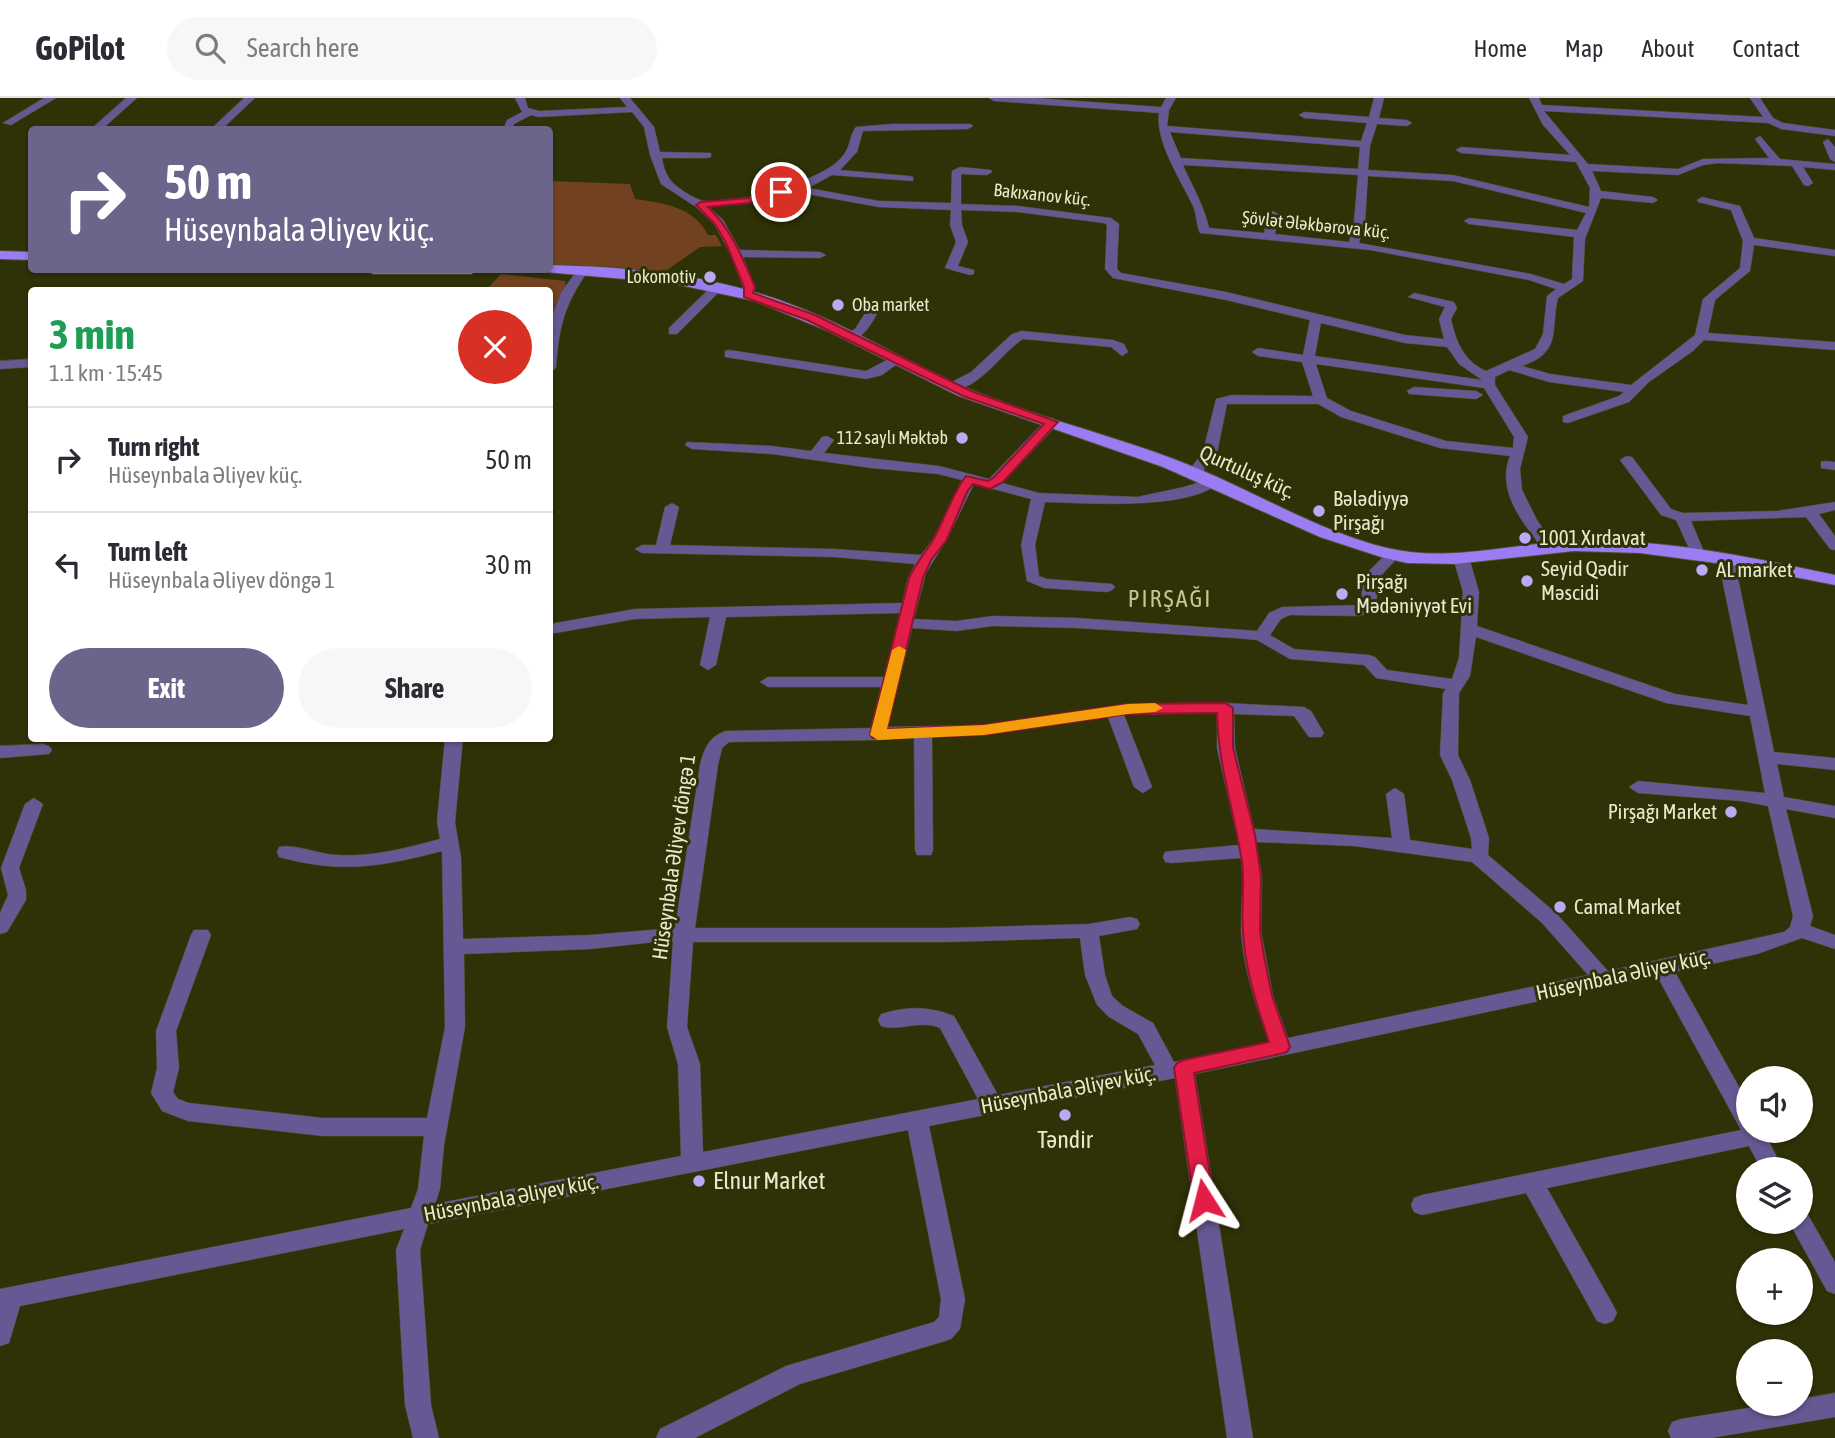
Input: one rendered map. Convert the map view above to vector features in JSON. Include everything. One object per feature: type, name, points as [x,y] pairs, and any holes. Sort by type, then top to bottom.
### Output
[{"type":"main road","points":[[0,255],[28,256]]},
{"type":"main road","name":"Qurtuluş küç.","points":[[553,269],[640,275],[747,295],[804,315],[953,387],[1194,473],[1317,529],[1393,555],[1421,560],[1462,561],[1549,547],[1604,546],[1699,554],[1835,580]]},
{"type":"street","points":[[8,123],[51,98]]},
{"type":"street","points":[[100,126],[132,98]]},
{"type":"street","points":[[219,126],[250,98]]},
{"type":"street","points":[[520,98],[524,110],[528,113]]},
{"type":"street","points":[[625,98],[649,127],[661,175],[668,185],[701,205],[719,222],[736,253],[749,287],[747,295]]},
{"type":"street","points":[[994,98],[1164,110],[1171,98]]},
{"type":"street","points":[[1353,244],[1366,144],[1378,112],[1379,98]]},
{"type":"street","points":[[1755,98],[1770,120]]},
{"type":"street","points":[[1535,103],[1770,120],[1781,126],[1831,138],[1835,159]]},
{"type":"street","points":[[1491,386],[1494,371],[1512,367],[1544,347],[1548,338],[1551,301],[1557,292],[1577,281],[1580,234],[1592,211],[1596,194],[1592,180],[1547,126],[1535,103]]},
{"type":"street","points":[[508,126],[510,122],[528,113],[635,109]]},
{"type":"street","name":"Şövlət Ələkbərova küç.","points":[[1164,110],[1161,119],[1164,129],[1188,192],[1199,207],[1204,230],[1353,244],[1531,277],[1564,288]]},
{"type":"street","points":[[1304,115],[1407,123]]},
{"type":"street","points":[[796,189],[830,172],[856,146],[857,133],[862,128],[968,126]]},
{"type":"street","points":[[1164,129],[1366,144]]},
{"type":"street","points":[[1760,139],[1778,163]]},
{"type":"street","points":[[1461,150],[1678,172],[1704,162],[1796,163],[1835,167]]},
{"type":"street","points":[[655,155],[707,155]]},
{"type":"street","points":[[1176,161],[1364,171],[1471,180],[1592,211]]},
{"type":"street","points":[[1796,163],[1808,183]]},
{"type":"street","points":[[830,172],[909,179]]},
{"type":"street","points":[[970,272],[951,268],[962,242],[956,225],[957,172],[987,172]]},
{"type":"street","name":"Bakıxanov küç.","points":[[701,205],[749,201],[767,194],[796,189],[869,203],[1018,209],[1111,221],[1111,269],[1117,276],[1226,296],[1405,339],[1450,343]]},
{"type":"street","points":[[1596,194],[1653,200]]},
{"type":"street","points":[[1568,419],[1631,394],[1701,336],[1709,299],[1746,269],[1749,242],[1736,208],[1702,200]]},
{"type":"street","points":[[1269,236],[1273,214]]},
{"type":"street","points":[[1469,221],[1580,234]]},
{"type":"street","points":[[1749,242],[1835,253]]},
{"type":"street","points":[[736,253],[820,255]]},
{"type":"street","points":[[553,329],[562,305],[582,271]]},
{"type":"street","points":[[673,331],[717,288]]},
{"type":"street","points":[[1414,297],[1450,305],[1445,319],[1450,343],[1471,370],[1491,386],[1521,437],[1513,471],[1518,499],[1531,523],[1549,547]]},
{"type":"street","points":[[850,337],[860,331],[875,307]]},
{"type":"street","points":[[1316,319],[1308,360],[1321,400]]},
{"type":"street","points":[[953,387],[976,375],[1016,337],[1022,335],[1113,344],[1121,347],[1122,352]]},
{"type":"street","points":[[1701,336],[1835,346]]},
{"type":"street","points":[[1258,352],[1491,386]]},
{"type":"street","points":[[729,354],[866,375],[877,372],[898,359]]},
{"type":"street","points":[[0,365],[28,363]]},
{"type":"street","points":[[1512,367],[1549,378],[1634,389]]},
{"type":"street","points":[[1414,390],[1491,386]]},
{"type":"street","points":[[1194,473],[1210,453],[1221,402],[1232,399],[1321,400],[1346,414],[1445,445],[1519,453]]},
{"type":"street","points":[[990,485],[1004,474],[1052,422]]},
{"type":"street","points":[[815,456],[827,440]]},
{"type":"street","points":[[692,445],[772,450],[939,470],[1040,497],[1137,501],[1187,491],[1213,482]]},
{"type":"street","points":[[1627,460],[1666,512],[1682,517],[1777,516],[1835,506]]},
{"type":"street","points":[[878,735],[916,578],[924,560],[939,541],[962,490],[970,479]]},
{"type":"street","points":[[1040,497],[1028,545],[1032,578],[1044,583],[1107,587]]},
{"type":"street","points":[[662,549],[672,507]]},
{"type":"street","points":[[1810,512],[1835,546]]},
{"type":"street","points":[[1682,517],[1699,554]]},
{"type":"street","points":[[642,549],[834,553],[924,560]]},
{"type":"street","points":[[1261,636],[1275,616],[1288,610],[1349,612],[1369,607],[1371,577],[1393,555]]},
{"type":"street","points":[[1726,559],[1776,801],[1801,902],[1803,916],[1799,930],[1835,942]]},
{"type":"street","points":[[1462,561],[1471,592],[1469,629],[1465,669],[1455,685],[1449,704],[1449,755],[1461,780],[1480,838],[1478,857]]},
{"type":"street","points":[[553,629],[576,628],[620,615],[719,612],[907,615],[957,625],[993,621],[1077,623],[1261,636],[1290,654],[1369,660],[1382,674],[1455,685]]},
{"type":"street","points":[[708,665],[719,612]]},
{"type":"street","points":[[1469,629],[1672,699],[1758,712]]},
{"type":"street","points":[[768,682],[891,682]]},
{"type":"street","name":"Hüseynbala Əliyev döngə 1","points":[[692,1162],[690,1064],[677,1027],[684,934],[709,765],[713,748],[718,741],[734,736],[878,735],[1014,727],[1114,711],[1181,706],[1298,711],[1305,715],[1315,733]]},
{"type":"street","points":[[1225,708],[1226,748],[1253,877],[1251,931],[1255,956],[1263,996],[1280,1047]]},
{"type":"street","points":[[1114,711],[1143,787]]},
{"type":"street","points":[[923,733],[924,850]]},
{"type":"street","points":[[426,1438],[418,1405],[408,1263],[412,1236],[422,1216],[429,1189],[455,1027],[455,947],[450,843],[446,821],[454,742]]},
{"type":"street","points":[[0,752],[43,750]]},
{"type":"street","points":[[1768,757],[1835,764]]},
{"type":"street","points":[[1638,787],[1776,801],[1835,812]]},
{"type":"street","points":[[1395,794],[1402,846]]},
{"type":"street","points":[[0,927],[15,906],[17,897],[9,875],[10,868],[34,804]]},
{"type":"street","points":[[1172,857],[1248,843],[1354,841],[1478,857],[1549,918],[1602,979]]},
{"type":"street","points":[[286,852],[322,861],[344,862],[414,852],[450,843]]},
{"type":"street","points":[[455,947],[590,942],[684,934],[948,935],[1089,930],[1130,923]]},
{"type":"street","points":[[1089,930],[1094,970],[1104,1001],[1114,1010],[1141,1024],[1176,1069],[1240,1438]]},
{"type":"street","name":"Hüseynbala Əliyev küç.","points":[[5,1299],[1176,1069],[1757,947],[1782,941],[1799,930]]},
{"type":"street","points":[[201,935],[166,1031],[168,1068],[162,1093],[170,1105],[188,1112],[323,1127],[437,1127]]},
{"type":"street","points":[[1662,967],[1736,1101]]},
{"type":"street","points":[[888,1020],[930,1015],[947,1022],[992,1104]]},
{"type":"street","points":[[669,1438],[794,1374],[942,1331],[951,1321],[953,1299],[917,1119]]},
{"type":"street","points":[[1422,1205],[1736,1134]]},
{"type":"street","points":[[1532,1182],[1605,1313]]},
{"type":"street","points":[[1807,1234],[1835,1283]]},
{"type":"street","points":[[0,1335],[5,1299]]},
{"type":"street","points":[[1681,1431],[1835,1405]]},
{"type":"shaded area","points":[[553,181],[630,184],[635,199],[686,212],[695,218],[708,235],[716,235],[722,246],[700,247],[663,273],[612,267],[553,265]]},
{"type":"shaded area","points":[[501,274],[565,281],[566,285],[553,317],[553,287],[489,287]]},
{"type":"slow traffic","points":[[899,650],[878,735],[984,730],[1128,709],[1155,708]]},
{"type":"place","name":"Lokomotiv","points":[[710,277]]},
{"type":"place","name":"Oba market","points":[[838,305]]},
{"type":"place","name":"112 saylı Məktəb","points":[[962,438]]},
{"type":"place","name":"Bələdiyyə Pirşağı","points":[[1319,511]]},
{"type":"place","name":"1001 Xırdavat","points":[[1525,538]]},
{"type":"place","name":"AL market","points":[[1702,570]]},
{"type":"place","name":"Seyid Qədir Məscidi","points":[[1527,581]]},
{"type":"place","name":"Pirşağı Mədəniyyət Evi","points":[[1342,594]]},
{"type":"place","name":"Pirşağı Market","points":[[1731,812]]},
{"type":"place","name":"Camal Market","points":[[1560,907]]},
{"type":"place","name":"Təndir","points":[[1065,1115]]},
{"type":"place","name":"Elnur Market","points":[[699,1181]]},
{"type":"district","name":"PIRŞAĞI","points":[[1170,599]]},
{"type":"route","points":[[781,192],[749,201],[701,205],[719,222],[731,243],[750,290],[747,295],[811,318],[967,394],[1052,422],[998,479],[990,485],[970,479],[962,490],[939,541],[919,569],[878,735],[1014,727],[1128,709],[1181,706],[1225,708],[1226,748],[1253,877],[1251,931],[1255,956],[1263,996],[1280,1047],[1184,1068],[1204,1200]]}]
